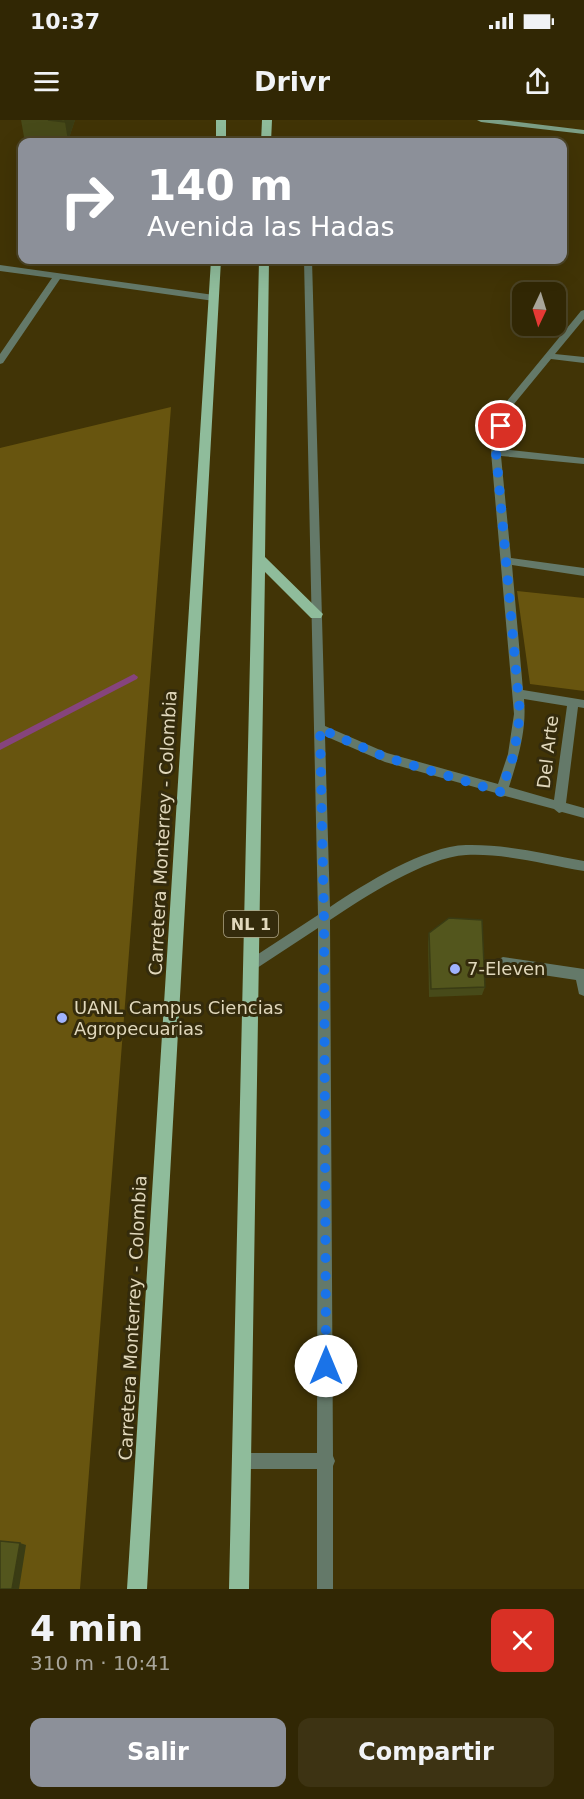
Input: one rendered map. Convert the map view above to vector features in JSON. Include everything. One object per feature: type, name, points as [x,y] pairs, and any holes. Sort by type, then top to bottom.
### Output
[{"type":"main road","points":[[220,138],[221,120]]},
{"type":"main road","points":[[266,138],[267,120]]},
{"type":"main road","points":[[481,120],[584,132]]},
{"type":"main road","name":"Carretera Monterrey - Colombia","points":[[137,1589],[216,264]]},
{"type":"main road","name":"NL 1","points":[[239,1589],[264,264]]},
{"type":"main road","points":[[260,560],[316,614]]},
{"type":"street","points":[[308,264],[324,919],[327,1461],[325,1589]]},
{"type":"street","points":[[0,268],[214,298]]},
{"type":"street","points":[[0,361],[58,276]]},
{"type":"street","points":[[501,792],[519,734],[519,693],[496,452],[501,426],[510,402],[584,313]]},
{"type":"street","points":[[548,356],[584,360]]},
{"type":"street","points":[[496,452],[584,461]]},
{"type":"street","points":[[508,561],[584,572]]},
{"type":"street","points":[[519,693],[578,703]]},
{"type":"street","name":"Del Arte","points":[[559,808],[578,703]]},
{"type":"street","points":[[320,729],[385,757],[501,792],[584,813]]},
{"type":"street","points":[[250,966],[398,873],[430,858],[464,850],[496,851],[584,866]]},
{"type":"street","points":[[503,963],[583,975],[584,990]]},
{"type":"street","points":[[242,1461],[327,1461]]},
{"type":"shaded area","name":"UANL Campus Ciencias Agropecuarias","points":[[171,407],[80,1589],[0,1589],[0,448]]},
{"type":"shaded area","points":[[517,591],[584,598],[584,691],[530,684]]},
{"type":"building","name":"7-Eleven","points":[[449,918],[482,920],[485,987],[431,989],[429,933]]},
{"type":"building","points":[[0,1541],[20,1543],[12,1589],[0,1589]]},
{"type":"waterway","points":[[0,747],[134,677]]},
{"type":"place","name":"7-Eleven","points":[[455,969]]},
{"type":"place","name":"UANL Campus Ciencias Agropecuarias","points":[[62,1018]]},
{"type":"route","points":[[326,1366],[324,919],[320,729],[385,757],[501,792],[519,734],[520,714],[508,561],[496,452],[501,426]]}]
